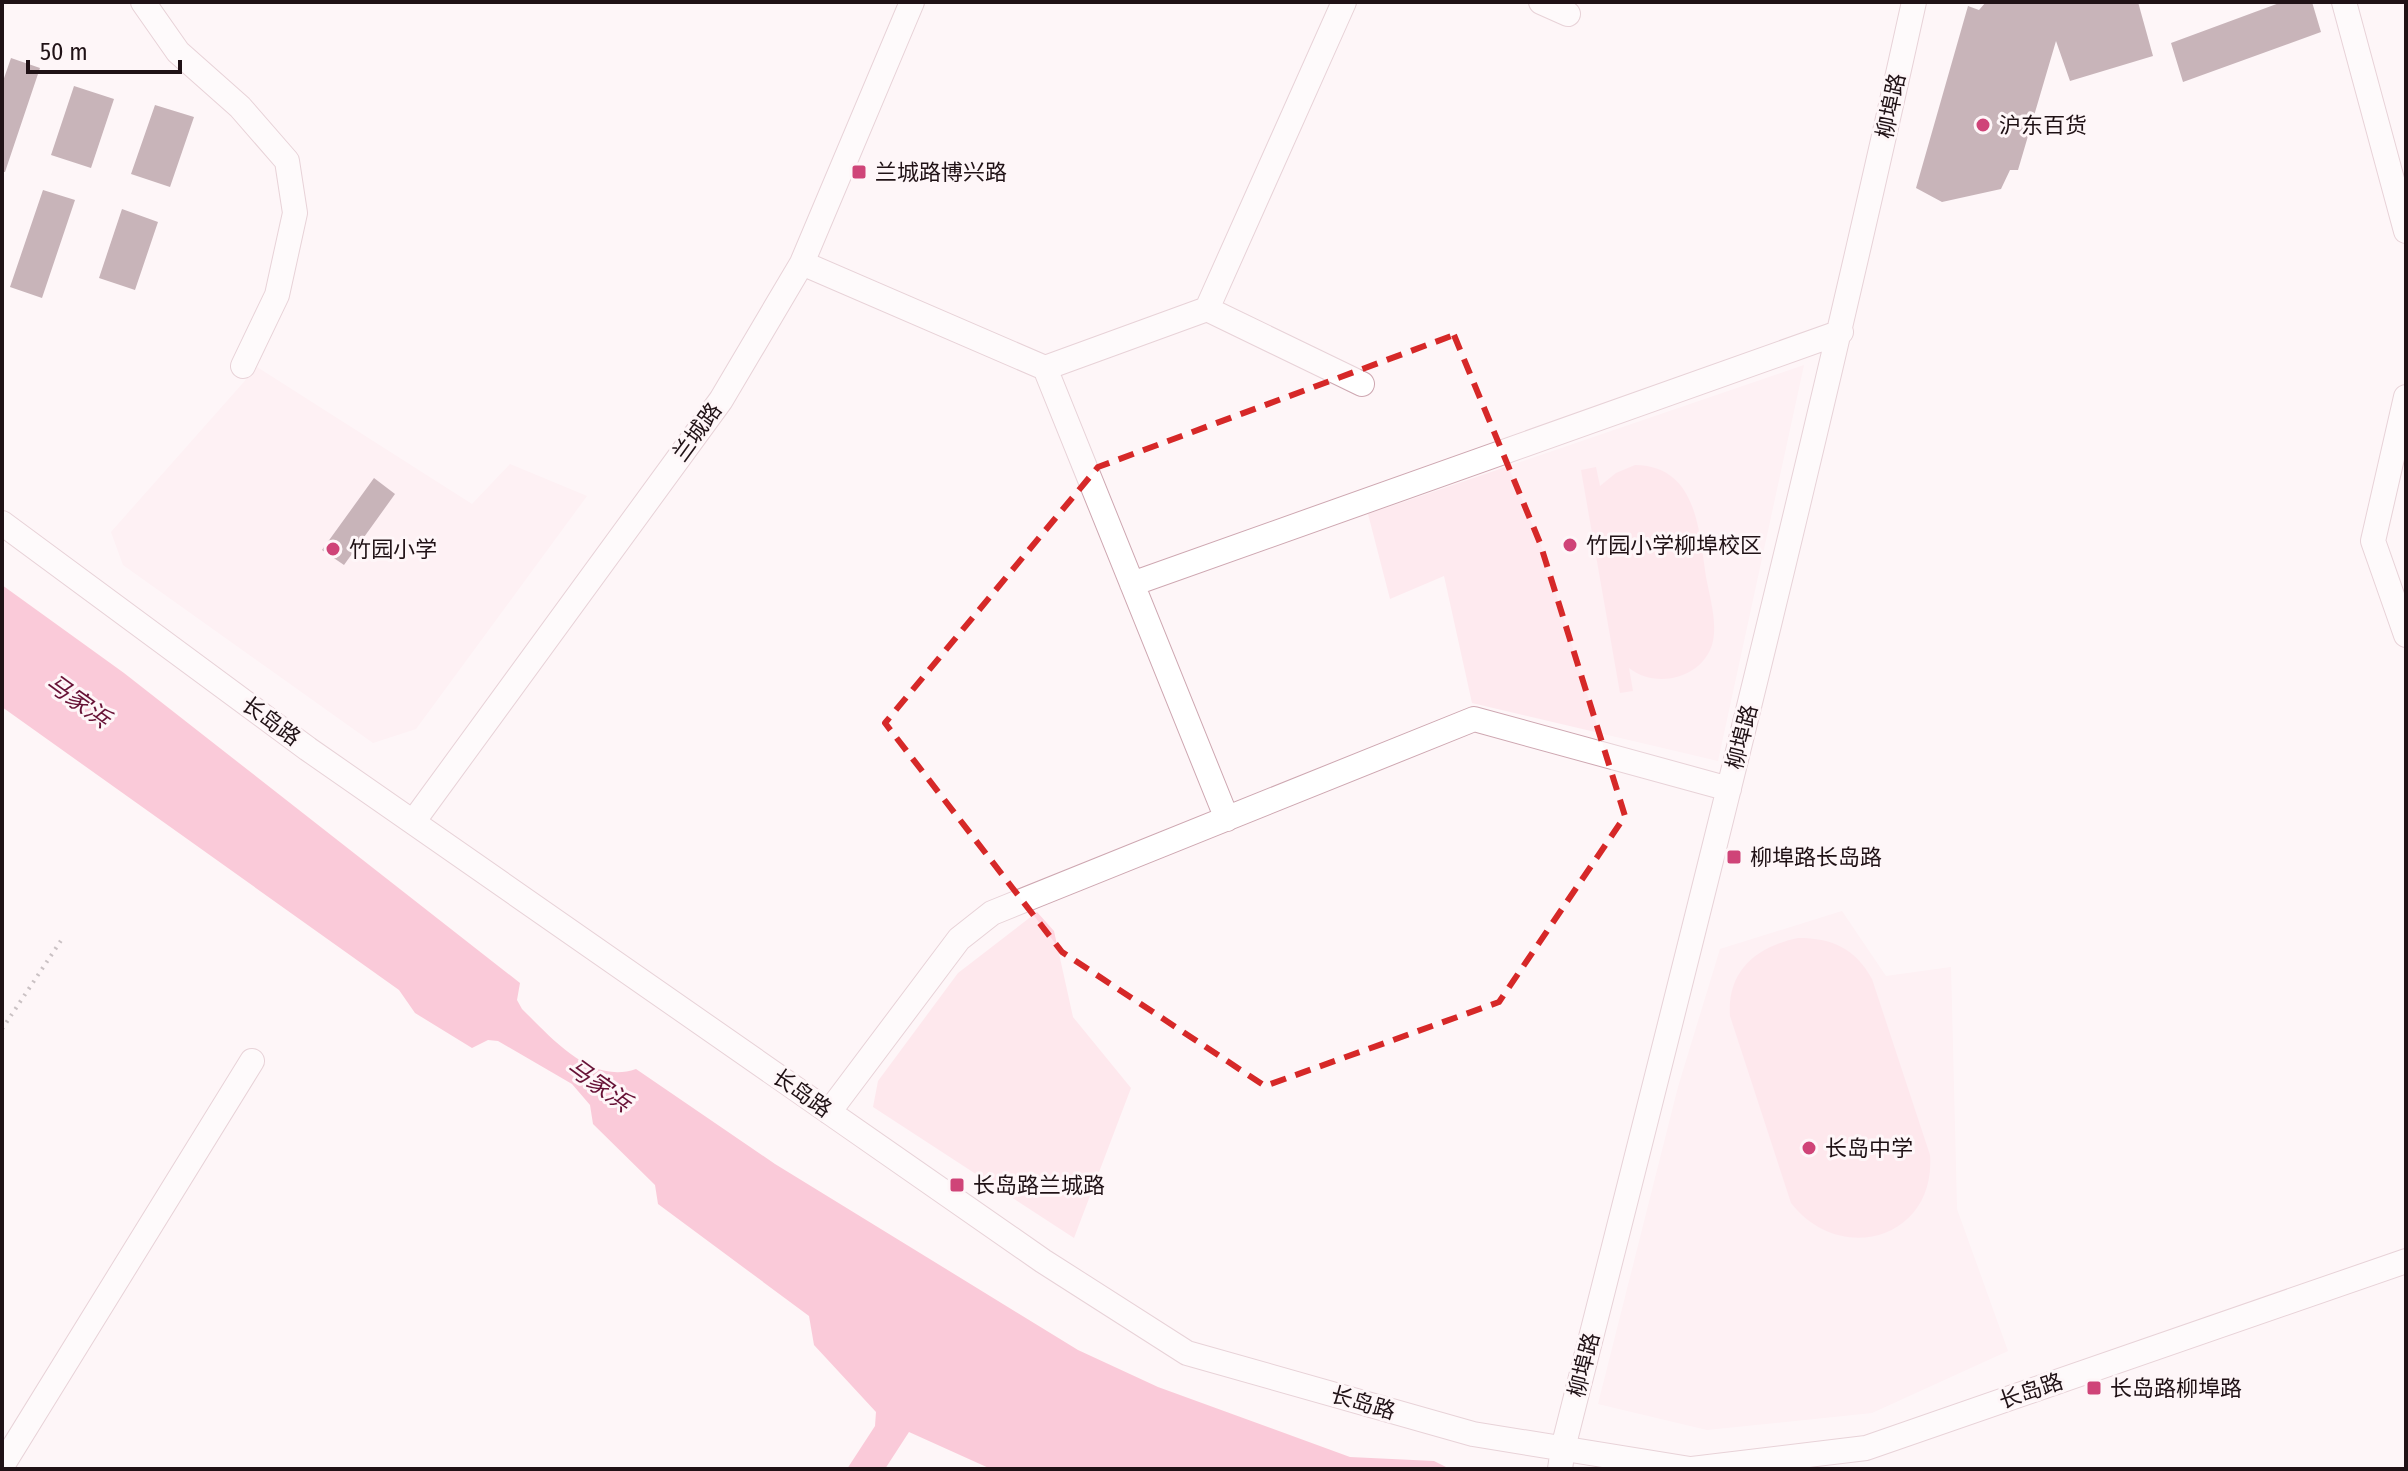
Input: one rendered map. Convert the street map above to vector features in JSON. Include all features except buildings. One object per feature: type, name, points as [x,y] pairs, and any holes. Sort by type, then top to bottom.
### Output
[{"type":"street","points":[[143,2],[178,52],[240,107],[287,161],[295,213],[277,295],[243,366]]},
{"type":"street","name":"兰城路","points":[[413,822],[721,400],[802,263],[912,2]]},
{"type":"street","points":[[1207,309],[1344,2]]},
{"type":"street","points":[[1541,2],[1568,14]]},
{"type":"street","name":"柳埠路","points":[[1562,1459],[1841,332],[1914,2]]},
{"type":"street","points":[[2344,2],[2406,231]]},
{"type":"street","points":[[802,263],[1045,368],[1207,309],[1362,384]]},
{"type":"street","points":[[1132,584],[1841,332]]},
{"type":"street","points":[[1045,368],[1227,819]]},
{"type":"street","points":[[2406,397],[2373,541],[2406,635]]},
{"type":"street","name":"长岛路","points":[[2,523],[413,822],[1043,1261],[1187,1353],[1562,1459],[1691,1469],[1866,1448],[2406,1261]]},
{"type":"street","points":[[829,1112],[959,939],[992,913],[1474,719],[1729,789]]},
{"type":"street","points":[[2,1466],[252,1061]]},
{"type":"path","points":[[2,1029],[62,939]]},
{"type":"highlighted area","points":[[1454,335],[1540,543],[1625,816],[1499,1002],[1265,1086],[1062,952],[885,723],[1098,467]]},
{"type":"shaded area","name":"竹园小学柳埠校区","points":[[1804,365],[1718,761],[1472,703],[1444,576],[1390,599],[1368,514]]},
{"type":"shaded area","name":"竹园小学","points":[[257,367],[472,504],[510,464],[587,496],[416,729],[373,743],[123,565],[111,532]]},
{"type":"shaded area","points":[[1635,465],[1656,468],[1671,476],[1683,488],[1691,504],[1701,540],[1713,611],[1714,637],[1706,657],[1688,673],[1664,679],[1651,678],[1629,668],[1633,691],[1620,693],[1581,470],[1596,467],[1600,486],[1616,473]]},
{"type":"shaded area","name":"长岛中学","points":[[1842,911],[1886,976],[1951,967],[1957,1209],[2008,1351],[1872,1413],[1707,1430],[1598,1404],[1678,1087],[1720,949]]},
{"type":"shaded area","points":[[1037,912],[1054,931],[1073,1017],[1131,1088],[1074,1238],[873,1107],[878,1081],[958,973]]},
{"type":"shaded area","points":[[1798,938],[1822,940],[1841,947],[1858,960],[1872,979],[1930,1155],[1928,1184],[1918,1207],[1902,1224],[1881,1234],[1858,1238],[1834,1234],[1811,1222],[1791,1203],[1730,1016],[1733,986],[1747,964],[1769,948]]},
{"type":"water","name":"马家浜","points":[[2,585],[124,673],[520,983],[517,1000],[522,1009],[573,1056],[603,1070],[619,1072],[636,1069],[775,1164],[1078,1350],[1158,1387],[1350,1457],[1434,1461],[1450,1469],[991,1469],[909,1432],[885,1469],[847,1469],[875,1426],[876,1412],[814,1345],[809,1316],[658,1204],[655,1185],[593,1124],[590,1105],[572,1084],[498,1041],[488,1040],[472,1048],[415,1013],[399,990],[2,707]]},
{"type":"place","name":"沪东百货","points":[[1983,125]]},
{"type":"place","name":"兰城路博兴路","points":[[859,172]]},
{"type":"place","name":"竹园小学柳埠校区","points":[[1570,545]]},
{"type":"place","name":"竹园小学","points":[[333,549]]},
{"type":"place","name":"柳埠路长岛路","points":[[1734,857]]},
{"type":"place","name":"长岛中学","points":[[1809,1148]]},
{"type":"place","name":"长岛路兰城路","points":[[957,1185]]},
{"type":"place","name":"长岛路柳埠路","points":[[2094,1388]]}]
